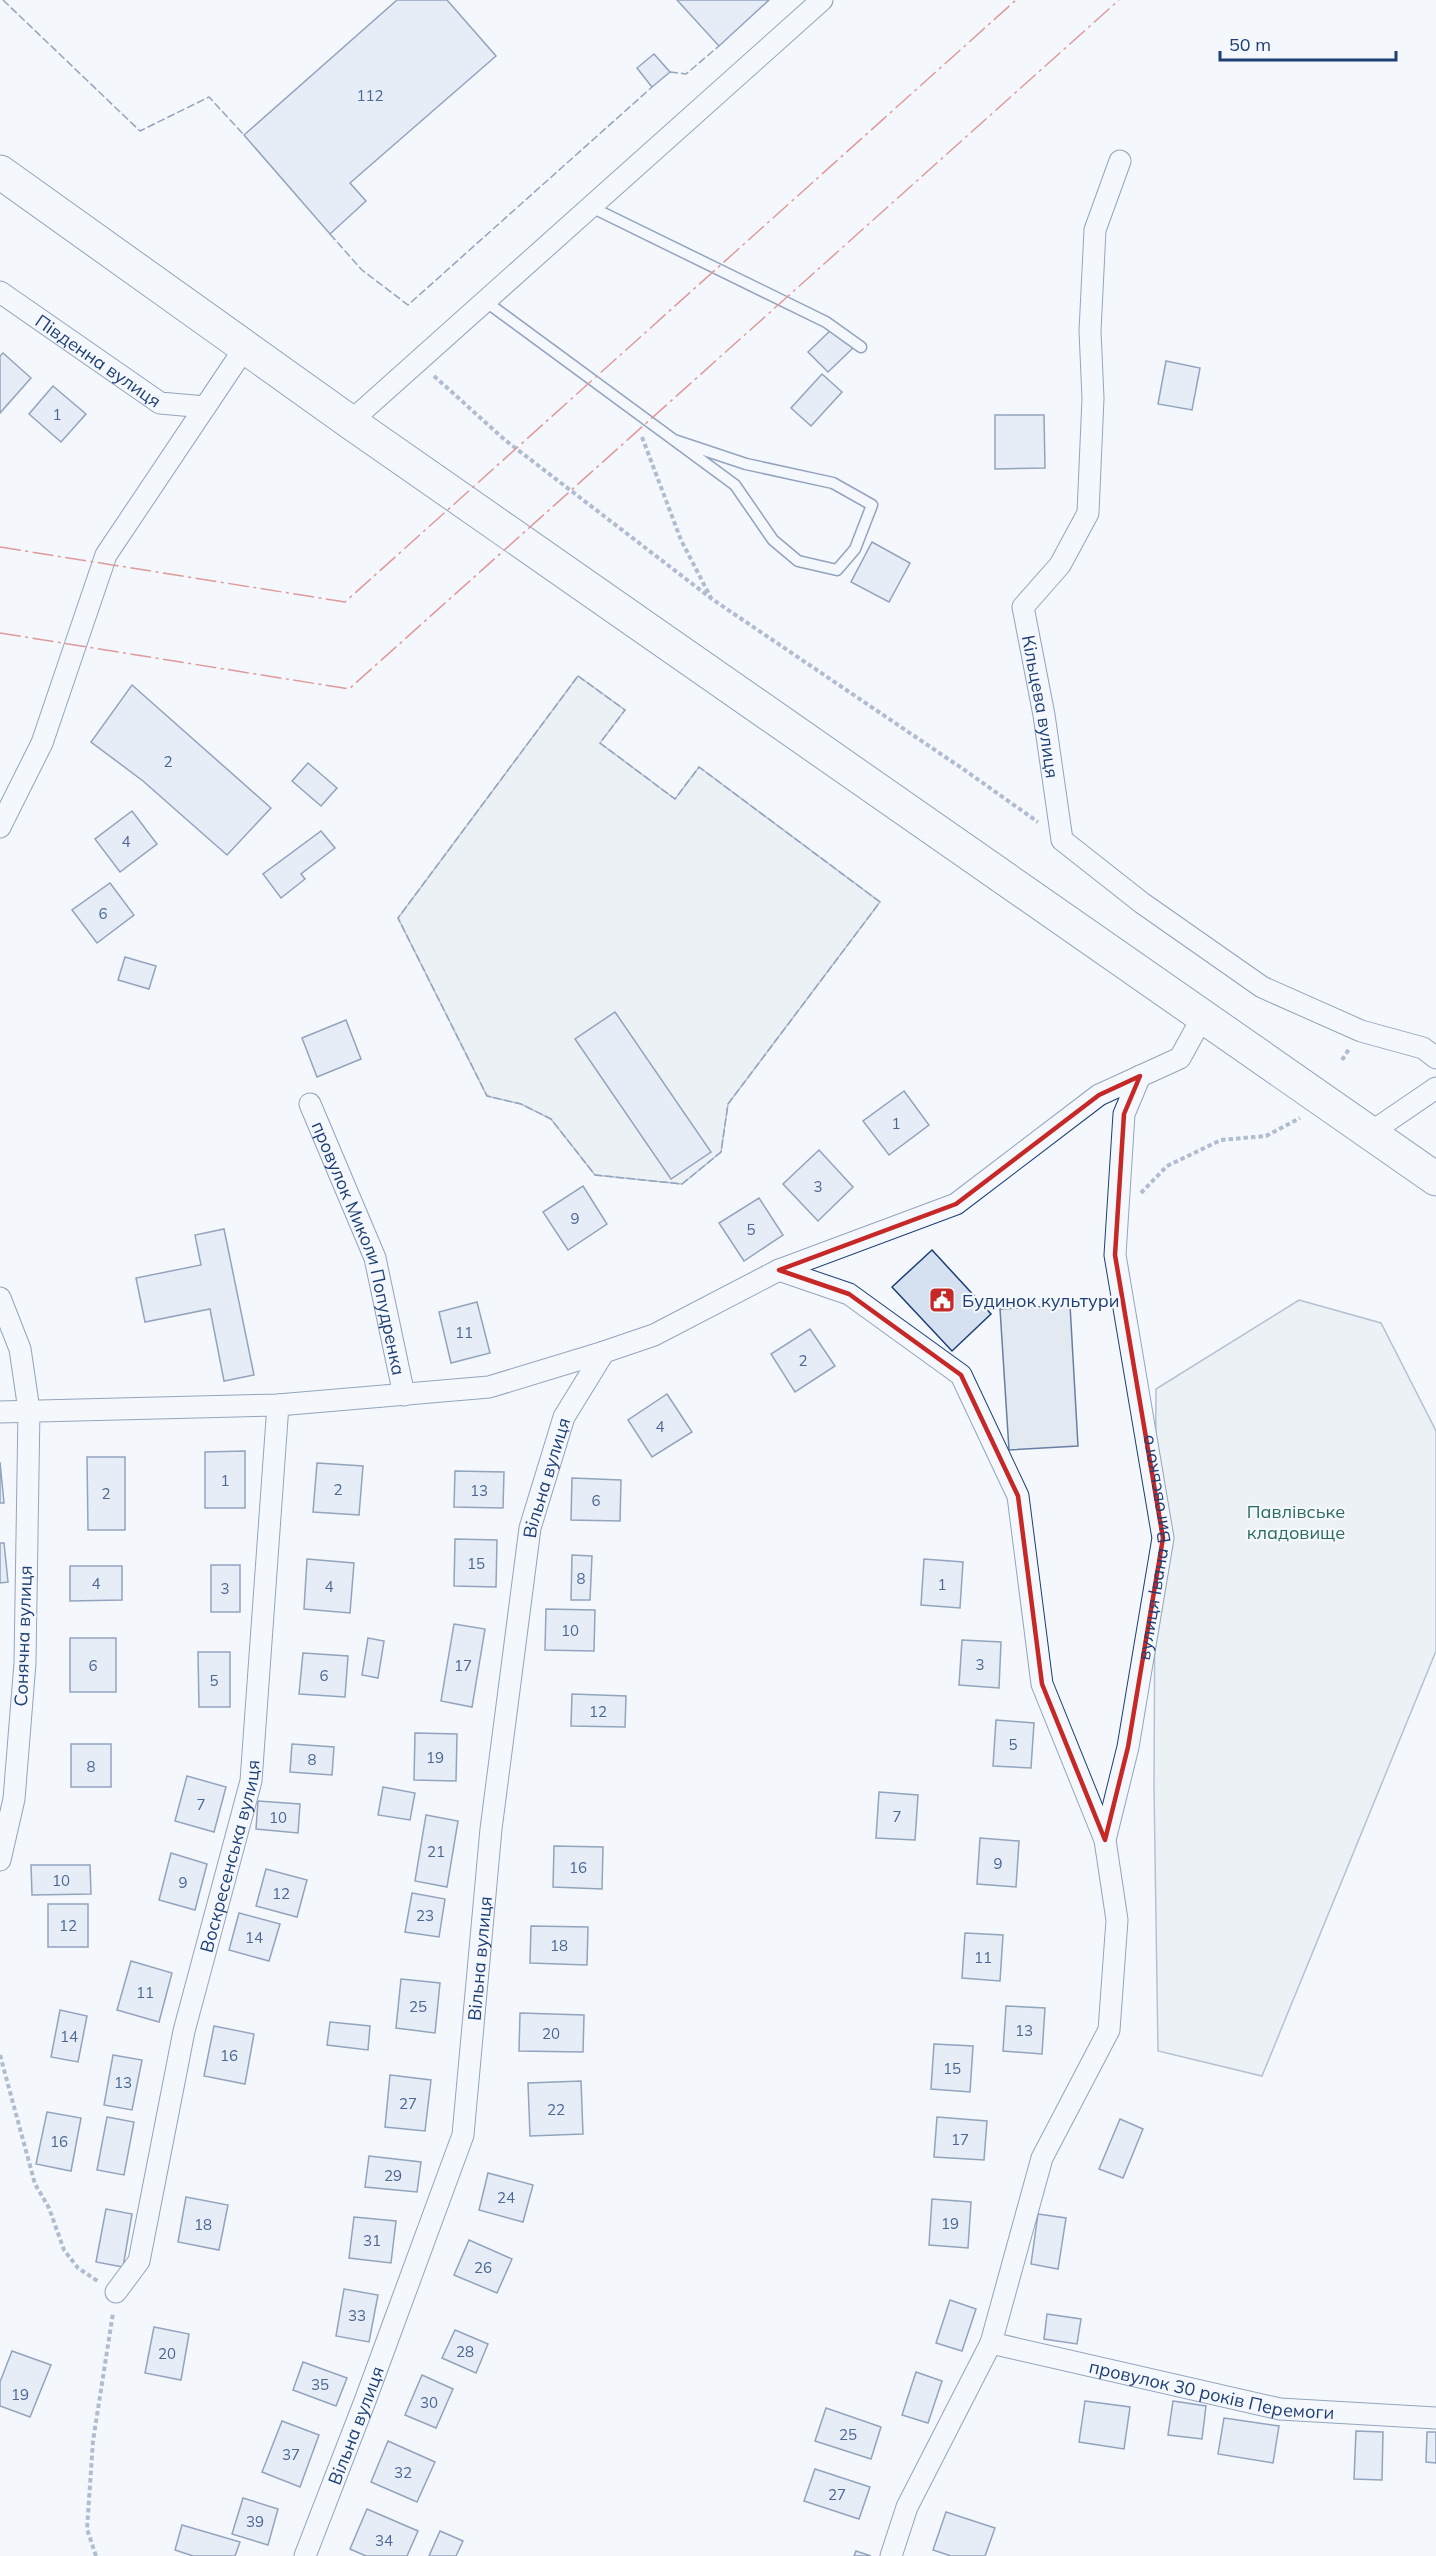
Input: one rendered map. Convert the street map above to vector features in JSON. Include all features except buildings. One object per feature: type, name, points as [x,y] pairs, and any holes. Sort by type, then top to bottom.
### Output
[{"type":"main road","points":[[0,172],[350,422],[1436,1179]]},
{"type":"street","points":[[350,422],[822,0]]},
{"type":"street","name":"Кільцева вулиця","points":[[1062,840],[1044,715],[1023,608],[1060,565],[1088,513],[1093,398],[1090,331],[1095,231],[1120,161]]},
{"type":"street","name":"Південна вулиця","points":[[0,292],[160,403],[205,406]]},
{"type":"street","points":[[0,827],[42,743],[106,555],[246,346]]},
{"type":"street","points":[[1062,840],[1142,903],[1262,987],[1361,1031],[1423,1048],[1436,1058]]},
{"type":"street","points":[[0,1412],[278,1405],[404,1395],[489,1386],[604,1352],[654,1335],[780,1270],[956,1204],[1099,1095],[1180,1058],[1203,1017]]},
{"type":"street","name":"вулиця Івана Виговського","points":[[1104,1840],[1128,1747],[1163,1538],[1115,1255],[1124,1114],[1140,1076]]},
{"type":"street","points":[[1370,1133],[1436,1088]]},
{"type":"street","name":"провулок Миколи Попудренка","points":[[310,1104],[375,1258],[404,1395]]},
{"type":"street","name":"вулиця Івана Виговського","points":[[780,1270],[849,1294],[961,1375],[1018,1496],[1042,1684],[1104,1840],[1117,1920],[1110,2030],[1042,2158],[991,2343],[907,2507],[891,2556]]},
{"type":"street","name":"Сонячна вулиця","points":[[0,1298],[20,1349],[29,1410],[25,1663],[14,1799],[0,1860]]},
{"type":"street","name":"Вільна вулиця","points":[[305,2556],[463,2135],[491,1829],[530,1528],[564,1416],[604,1352]]},
{"type":"street","name":"Воскресенська вулиця","points":[[116,2292],[139,2261],[184,2031],[251,1781],[278,1405]]},
{"type":"street","name":"провулок 30 років Перемоги","points":[[991,2343],[1280,2409],[1436,2418]]},
{"type":"lane","points":[[591,207],[826,322],[861,347]]},
{"type":"lane","points":[[485,301],[735,485],[773,540],[798,561],[837,570],[855,549],[872,506],[832,483],[746,464],[674,440]]},
{"type":"path","points":[[418,362],[505,440],[712,599],[963,769],[1062,840]]},
{"type":"path","points":[[631,409],[681,540],[712,599]]},
{"type":"path","points":[[1117,1226],[1140,1194],[1167,1166],[1221,1140],[1266,1136],[1301,1118]]},
{"type":"path","points":[[0,2055],[34,2184],[49,2208],[64,2250],[78,2268],[116,2292],[92,2463],[87,2529],[96,2556]]},
{"type":"highlighted area","points":[[1140,1076],[1124,1114],[1115,1255],[1163,1538],[1128,1747],[1105,1840],[1042,1684],[1018,1496],[961,1375],[849,1294],[779,1270],[956,1204],[1099,1095]]},
{"type":"green space","name":"Павлівське кладовище","points":[[1299,1300],[1381,1323],[1436,1431],[1436,1651],[1262,2076],[1158,2051],[1154,1787],[1156,1389]]},
{"type":"green space","points":[[1070,1305],[1078,1446],[1009,1450],[1000,1309]]},
{"type":"shaded area","points":[[578,676],[625,710],[600,743],[675,799],[699,767],[880,902],[728,1104],[721,1152],[682,1184],[595,1175],[551,1119],[521,1104],[487,1096],[398,918]]},
{"type":"fence","points":[[3,0],[140,131],[209,97],[244,135]]},
{"type":"fence","points":[[670,72],[686,74],[719,46]]},
{"type":"fence","points":[[330,234],[362,270],[408,305],[652,87]]},
{"type":"fence","points":[[578,676],[625,710],[600,743],[675,799],[699,767],[880,902],[728,1104],[721,1152],[682,1184],[595,1175],[551,1119],[521,1104],[487,1096],[398,918],[578,676]]},
{"type":"power","points":[[0,547],[345,602],[1016,0]]},
{"type":"power","points":[[0,633],[349,689],[1119,0]]},
{"type":"place","name":"Будинок культури","points":[[942,1300]]}]
